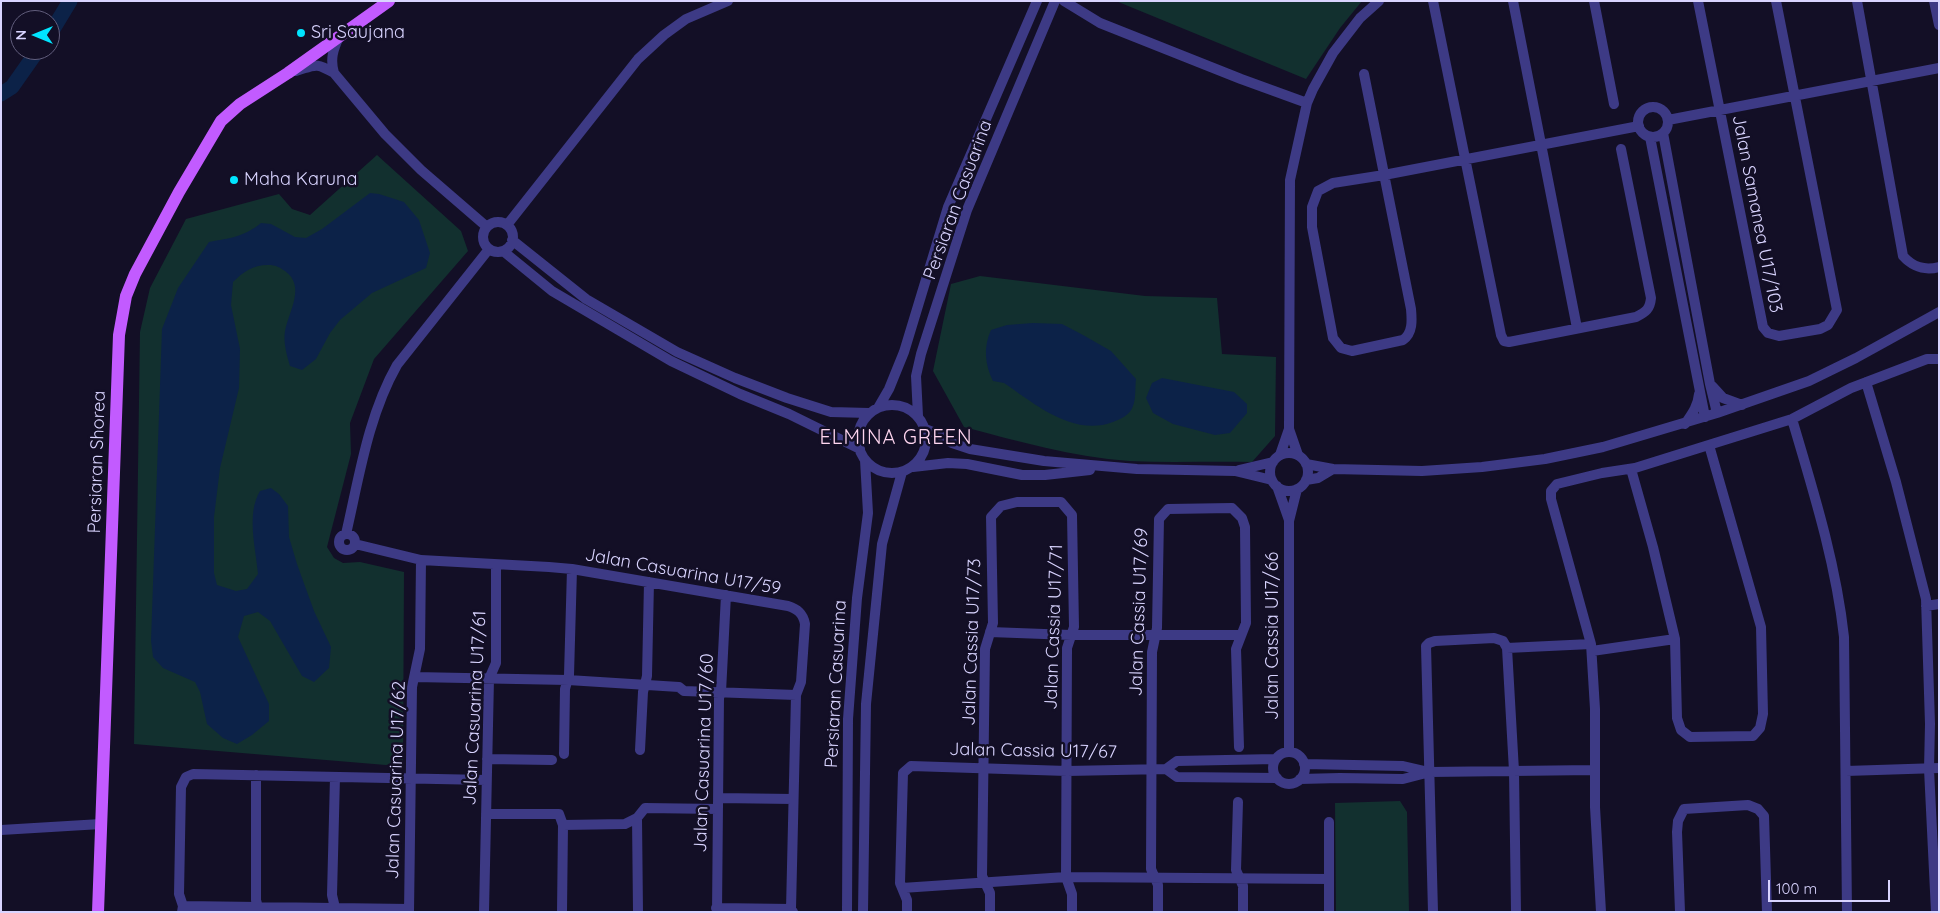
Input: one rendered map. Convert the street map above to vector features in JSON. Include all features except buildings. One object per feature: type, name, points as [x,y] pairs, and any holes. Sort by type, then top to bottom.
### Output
[{"type":"main road","points":[[338,37],[389,1]]},
{"type":"main road","name":"Persiaran Shorea","points":[[98,912],[119,335],[126,296],[135,274],[175,200],[221,121],[240,104],[338,37]]},
{"type":"street","points":[[506,226],[638,59],[664,35],[686,19],[728,1]]},
{"type":"street","name":"Persiaran Casuarina","points":[[874,410],[889,389],[904,352],[948,208],[1037,1]]},
{"type":"street","name":"Persiaran Casuarina","points":[[918,416],[916,376],[921,354],[964,220],[1055,1]]},
{"type":"street","points":[[1064,1],[1100,23],[1241,79],[1308,103]]},
{"type":"street","points":[[925,429],[938,434],[952,443],[970,449],[1044,461],[1111,467],[1235,471],[1275,483],[1287,490],[1297,489],[1306,480],[1308,469],[1298,455],[1289,429],[1290,180],[1313,89],[1333,53],[1360,18],[1379,1]]},
{"type":"street","points":[[1434,1],[1501,335],[1504,341],[1509,342],[1636,317],[1650,307],[1651,298],[1621,149]]},
{"type":"street","points":[[1513,1],[1577,328]]},
{"type":"street","points":[[1594,1],[1614,104]]},
{"type":"street","name":"Jalan Samanea U17/103","points":[[1698,1],[1763,327],[1768,333],[1779,336],[1820,329],[1828,325],[1837,310],[1795,95]]},
{"type":"street","points":[[1776,1],[1795,95]]},
{"type":"street","points":[[1857,1],[1904,256],[1910,264],[1920,268],[1939,267]]},
{"type":"street","points":[[1934,1],[1939,25]]},
{"type":"street","points":[[334,72],[331,62],[332,52],[338,37]]},
{"type":"street","points":[[288,73],[312,64],[323,66],[334,72],[385,134],[434,182],[487,227]]},
{"type":"street","points":[[1668,120],[1939,68]]},
{"type":"street","points":[[1364,74],[1384,175],[1410,309],[1412,323],[1407,337],[1402,340],[1352,351],[1341,348],[1333,338],[1312,227],[1312,207],[1318,191],[1333,183],[1384,175],[1639,126]]},
{"type":"street","points":[[1649,108],[1659,109],[1666,115],[1668,120],[1666,130],[1659,136],[1650,136],[1642,131],[1639,126],[1641,114],[1649,108]]},
{"type":"street","points":[[1663,133],[1717,414]]},
{"type":"street","points":[[1650,136],[1705,417]]},
{"type":"street","points":[[495,223],[506,226],[511,231],[512,240],[507,249],[498,252],[489,249],[484,241],[484,231],[487,227],[495,223]]},
{"type":"street","points":[[512,240],[586,299],[677,352],[735,378],[831,412],[874,410],[886,405],[904,406],[918,416],[925,429],[927,440],[925,450],[913,466],[902,472],[882,472],[872,467],[865,460],[860,449],[859,430],[863,421],[874,410]]},
{"type":"street","name":"Jalan Casuarina U17/59","points":[[489,249],[397,365],[389,380],[372,426],[346,534],[342,536],[340,541],[342,548],[349,550],[355,544],[420,560],[572,570],[726,595],[796,609],[801,614],[805,624],[801,682],[796,695],[792,910]]},
{"type":"street","points":[[503,251],[552,291],[656,352],[740,394],[789,414],[860,449]]},
{"type":"street","points":[[1306,464],[1333,469],[1422,471],[1482,467],[1536,460],[1603,447],[1717,414],[1809,381],[1856,358],[1939,312]]},
{"type":"street","points":[[1601,912],[1594,770],[1595,709],[1591,647],[1551,499],[1551,490],[1557,484],[1602,473],[1631,469],[1792,419],[1851,388],[1927,359],[1939,359]]},
{"type":"street","points":[[1866,382],[1896,482],[1926,599],[1930,724],[1934,769],[1936,912]]},
{"type":"street","points":[[1710,384],[1723,398],[1742,405]]},
{"type":"street","points":[[1685,424],[1698,401],[1699,386]]},
{"type":"street","points":[[1792,419],[1816,502],[1842,617],[1844,637],[1847,912]]},
{"type":"street","points":[[1275,483],[1270,474],[1289,429]]},
{"type":"street","points":[[1631,469],[1653,547],[1675,640],[1677,718],[1681,730],[1690,737],[1753,736],[1760,728],[1763,714],[1761,627],[1709,445]]},
{"type":"street","points":[[1235,471],[1276,459],[1286,453],[1298,455]]},
{"type":"street","name":"Persiaran Casuarina","points":[[847,912],[848,719],[857,598],[868,513],[865,460]]},
{"type":"street","points":[[913,466],[948,463],[967,464],[1022,475],[1044,475],[1111,467]]},
{"type":"street","points":[[1306,480],[1318,478],[1333,469]]},
{"type":"street","name":"Persiaran Casuarina","points":[[863,912],[866,704],[882,544],[902,472]]},
{"type":"street","name":"Jalan Cassia U17/66","points":[[1275,483],[1289,521]]},
{"type":"street","name":"Jalan Cassia U17/66","points":[[1289,751],[1289,521],[1297,489]]},
{"type":"street","name":"Jalan Cassia U17/73","points":[[990,912],[990,893],[982,876],[985,649],[992,623],[991,517],[1001,506],[1017,502]]},
{"type":"street","name":"Jalan Cassia U17/71","points":[[1017,502],[1061,502],[1072,516],[1074,627],[1067,648],[1066,877],[1072,894],[1072,912]]},
{"type":"street","name":"Jalan Cassia U17/69","points":[[1158,912],[1158,885],[1151,869],[1152,652],[1157,628],[1159,519],[1168,509],[1232,508],[1242,518],[1245,527],[1246,623],[1242,635]]},
{"type":"street","name":"Jalan Casuarina U17/62","points":[[409,911],[409,778],[412,687],[420,649],[420,560]]},
{"type":"street","name":"Jalan Casuarina U17/61","points":[[484,912],[488,679],[496,663],[496,565]]},
{"type":"street","points":[[564,754],[565,689],[568,680],[572,570]]},
{"type":"street","points":[[640,750],[643,692],[647,676],[649,582]]},
{"type":"street","name":"Jalan Casuarina U17/60","points":[[717,910],[719,698],[722,692],[726,595]]},
{"type":"street","points":[[1926,606],[1939,604]]},
{"type":"street","points":[[990,632],[1071,635],[1242,635],[1236,649],[1239,747]]},
{"type":"street","points":[[1433,912],[1426,646],[1429,643],[1494,638],[1505,644],[1591,647],[1675,640]]},
{"type":"street","points":[[1505,644],[1514,771],[1516,912]]},
{"type":"street","points":[[414,677],[568,680],[680,687],[684,691],[796,695]]},
{"type":"street","points":[[1300,779],[1304,770],[1304,764],[1299,755],[1289,751],[1275,759],[1273,769],[1277,778],[1281,782],[1291,784],[1300,779],[1403,779],[1430,772]]},
{"type":"street","points":[[487,759],[552,760]]},
{"type":"street","name":"Jalan Cassia U17/67","points":[[902,888],[900,883],[903,773],[911,766],[1067,771],[1166,768],[1177,761],[1275,759]]},
{"type":"street","points":[[1228,761],[1228,778]]},
{"type":"street","points":[[1304,764],[1403,766],[1430,772],[1594,770]]},
{"type":"street","name":"Jalan Cassia U17/67","points":[[1166,768],[1177,777],[1277,778]]},
{"type":"street","points":[[1846,771],[1934,769]]},
{"type":"street","points":[[409,911],[182,909],[179,894],[181,787],[186,777],[193,774],[486,780]]},
{"type":"street","points":[[256,775],[256,900],[259,909]]},
{"type":"street","points":[[335,777],[332,895],[336,910]]},
{"type":"street","points":[[718,798],[793,799]]},
{"type":"street","points":[[1238,802],[1236,870],[1243,886],[1243,912]]},
{"type":"street","points":[[1680,912],[1677,832],[1678,821],[1684,809],[1748,805],[1758,809],[1764,816],[1767,912]]},
{"type":"street","points":[[563,826],[625,824],[637,818],[645,808],[718,809]]},
{"type":"street","points":[[486,814],[560,814],[563,826],[562,912]]},
{"type":"street","points":[[637,818],[638,912]]},
{"type":"street","points":[[1329,822],[1329,912]]},
{"type":"street","points":[[1,830],[101,824]]},
{"type":"street","points":[[907,912],[907,900],[902,888],[1066,877],[1329,879]]},
{"type":"street","points":[[717,910],[792,910]]},
{"type":"green space","points":[[1116,1],[1362,1],[1340,28],[1306,79]]},
{"type":"green space","points":[[377,155],[461,231],[468,251],[374,359],[350,423],[351,454],[327,547],[334,558],[343,563],[360,562],[404,572],[403,762],[386,765],[134,744],[140,332],[150,288],[186,219],[279,194],[292,209],[310,215]]},
{"type":"green space","points":[[980,276],[1145,296],[1217,298],[1222,354],[1276,357],[1275,436],[1252,462],[1144,462],[1108,459],[1066,452],[964,427],[933,371],[951,284]]},
{"type":"green space","points":[[1400,801],[1407,812],[1409,912],[1336,912],[1335,803]]},
{"type":"water","points":[[370,193],[404,202],[419,220],[430,253],[426,268],[372,293],[340,320],[330,333],[316,359],[302,370],[290,366],[285,344],[285,331],[295,291],[291,277],[278,267],[265,265],[250,269],[233,282],[231,305],[240,349],[239,388],[220,468],[214,517],[214,573],[217,585],[236,591],[247,589],[258,574],[253,532],[254,510],[260,491],[271,488],[279,494],[288,506],[289,537],[297,564],[314,611],[331,647],[329,668],[314,682],[302,676],[270,621],[258,612],[244,616],[238,637],[269,704],[269,721],[237,744],[223,738],[207,724],[200,692],[195,682],[163,668],[153,657],[151,641],[162,329],[178,288],[209,242],[243,234],[261,223],[271,224],[295,237],[306,238],[322,229]]},
{"type":"water","points":[[1033,323],[1062,324],[1111,351],[1136,379],[1135,400],[1130,412],[1113,422],[1098,425],[1083,425],[1069,422],[1042,409],[1004,383],[993,381],[988,369],[986,356],[988,336],[991,330],[1007,325]]},
{"type":"water","points":[[1162,378],[1234,392],[1247,404],[1247,413],[1230,433],[1215,435],[1173,424],[1153,413],[1146,398],[1152,383]]},
{"type":"waterway","points":[[60,18],[70,1]]},
{"type":"waterway","points":[[1,94],[12,87],[31,60]]},
{"type":"place","name":"Sri Saujana","points":[[301,33]]},
{"type":"place","name":"Maha Karuna","points":[[234,180]]},
{"type":"district","name":"ELMINA GREEN","points":[[896,438]]}]
